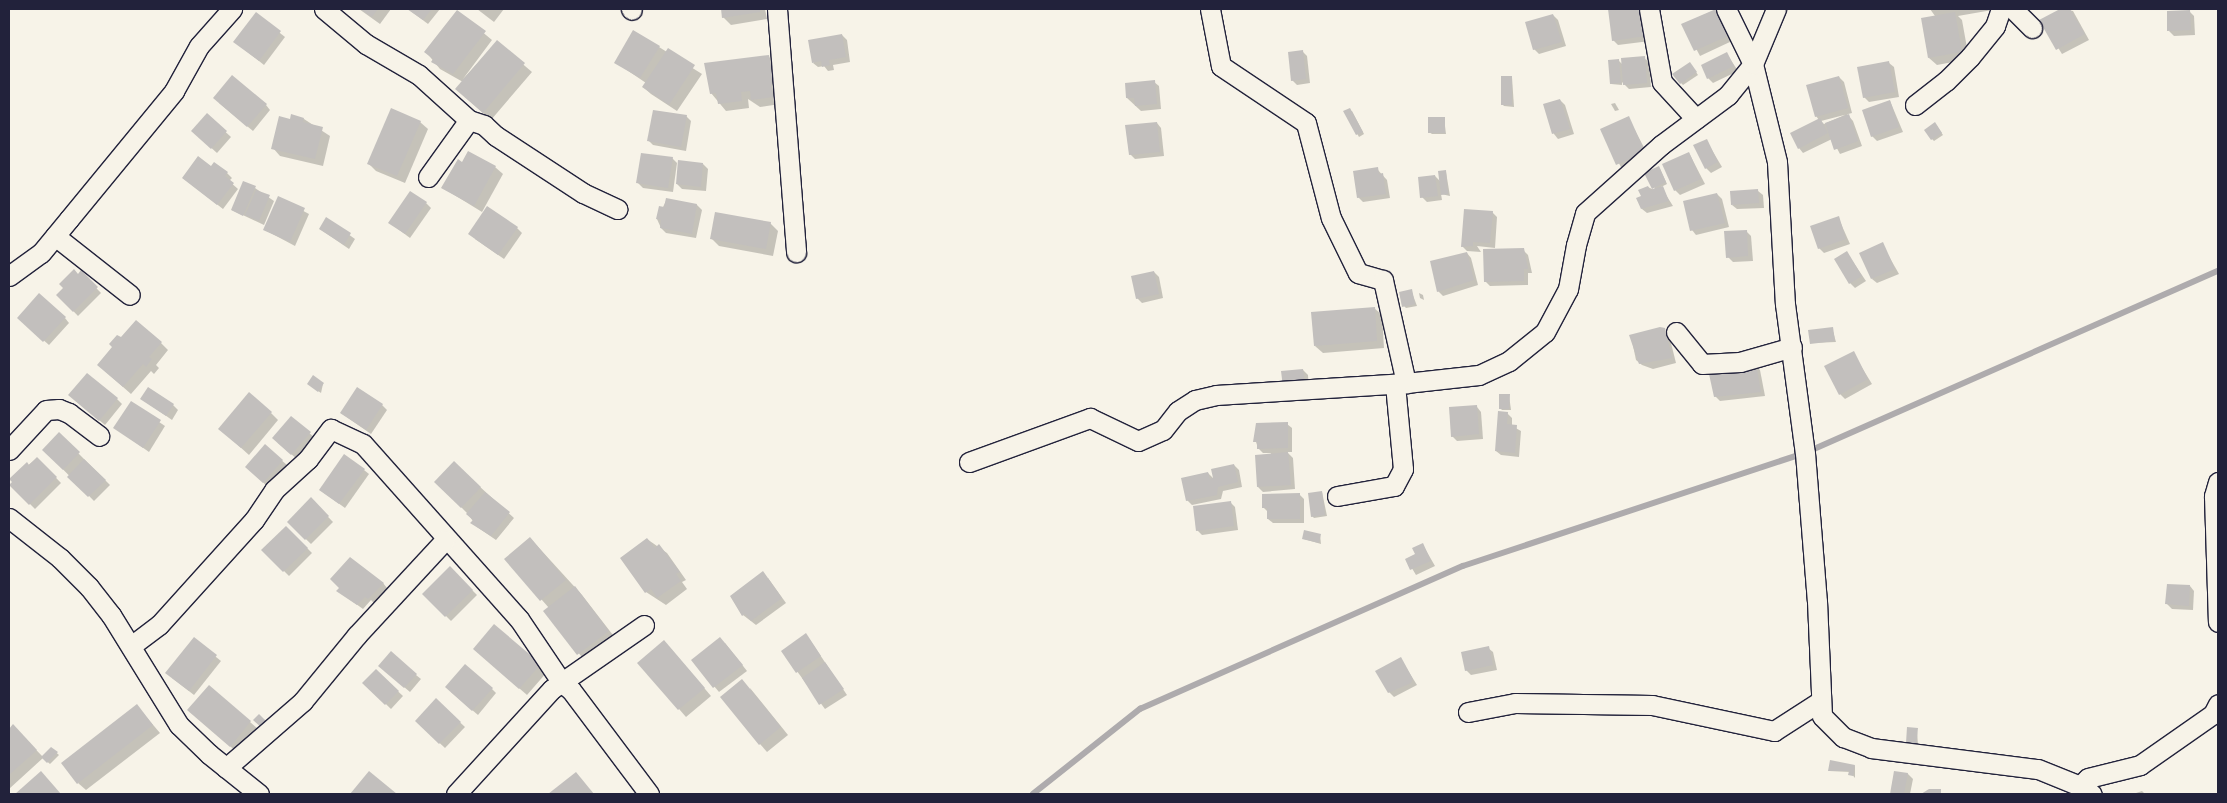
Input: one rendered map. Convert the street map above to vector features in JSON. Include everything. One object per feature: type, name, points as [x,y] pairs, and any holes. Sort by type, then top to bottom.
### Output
[{"type":"street","points":[[9,276],[41,252],[55,236],[174,91],[199,46],[232,9]]},
{"type":"street","points":[[324,9],[366,44],[419,75],[468,120],[484,125],[496,136],[584,193],[618,209]]},
{"type":"street","points":[[777,9],[796,252]]},
{"type":"street","points":[[1210,9],[1221,66],[1306,123],[1331,218],[1358,273],[1384,280],[1401,384],[1403,470],[1394,486],[1337,496]]},
{"type":"street","points":[[1649,9],[1662,82],[1696,118]]},
{"type":"street","points":[[1726,9],[1753,64],[1777,162],[1785,304],[1805,453],[1818,601],[1819,702],[1822,716],[1830,727],[1843,737],[1871,748],[2038,769],[2086,790],[2088,778],[2140,765],[2217,712]]},
{"type":"street","points":[[969,462],[1090,418],[1138,441],[1163,430],[1178,411],[1195,400],[1216,395],[1401,384],[1479,375],[1509,361],[1545,332],[1568,289],[1576,245],[1586,213],[1661,145],[1728,95],[1753,64],[1776,9]]},
{"type":"street","points":[[1914,105],[1946,82],[1970,57],[1994,26],[2001,9]]},
{"type":"street","points":[[2014,9],[2032,28]]},
{"type":"street","points":[[428,178],[468,120]]},
{"type":"street","points":[[55,236],[130,296]]},
{"type":"street","points":[[1676,332],[1702,364],[1740,362],[1792,347]]},
{"type":"street","points":[[9,450],[46,410],[59,409],[69,413],[99,436]]},
{"type":"street","points":[[131,646],[159,625],[254,520],[274,490],[308,459],[331,429],[363,444],[445,540],[519,619],[562,683],[571,690],[649,794]]},
{"type":"street","points":[[2218,482],[2214,496],[2218,622]]},
{"type":"street","points":[[9,518],[60,558],[89,587],[131,646],[179,725],[226,768],[259,794]]},
{"type":"street","points":[[226,768],[303,701],[357,635],[445,540]]},
{"type":"street","points":[[456,794],[552,688],[562,683],[644,625]]},
{"type":"street","points":[[1468,712],[1515,703],[1652,705],[1774,732],[1819,702]]},
{"type":"building","points":[[360,9],[378,9],[372,17]]},
{"type":"building","points":[[407,9],[432,9],[423,20]]},
{"type":"building","points":[[721,9],[760,9],[760,12],[722,18]]},
{"type":"building","points":[[1608,9],[1642,9],[1646,36],[1612,41]]},
{"type":"building","points":[[1716,9],[1728,36],[1694,51],[1681,24]]},
{"type":"building","points":[[2060,9],[2070,9],[2085,34],[2056,50],[2039,20]]},
{"type":"building","points":[[457,10],[486,31],[453,74],[431,62],[433,59],[424,52]]},
{"type":"building","points":[[2190,10],[2191,30],[2167,31],[2167,11]]},
{"type":"building","points":[[256,12],[281,31],[259,61],[233,42]]},
{"type":"building","points":[[1955,12],[1962,52],[1928,58],[1921,18]]},
{"type":"building","points":[[1553,14],[1562,42],[1533,50],[1525,22]]},
{"type":"building","points":[[633,30],[660,46],[640,78],[614,63]]},
{"type":"building","points":[[842,34],[846,57],[829,60],[830,65],[822,67],[821,61],[812,63],[808,40]]},
{"type":"building","points":[[497,40],[525,63],[483,113],[455,89]]},
{"type":"building","points":[[668,48],[695,65],[669,105],[642,87]]},
{"type":"building","points":[[1303,50],[1306,79],[1291,81],[1288,52]]},
{"type":"building","points":[[1727,52],[1734,66],[1707,79],[1701,65]]},
{"type":"building","points":[[769,55],[774,83],[771,84],[773,97],[751,100],[750,91],[741,92],[742,101],[718,104],[716,93],[710,94],[704,63]]},
{"type":"building","points":[[1645,56],[1647,83],[1623,85],[1621,58]]},
{"type":"building","points":[[1619,59],[1621,83],[1610,84],[1608,60]]},
{"type":"building","points":[[1889,61],[1895,92],[1863,98],[1857,67]]},
{"type":"building","points":[[1690,62],[1697,72],[1680,84],[1672,74]]},
{"type":"building","points":[[232,75],[267,104],[247,127],[213,98]]},
{"type":"building","points":[[1501,76],[1512,76],[1512,105],[1501,105]]},
{"type":"building","points":[[1839,76],[1848,108],[1815,117],[1806,85]]},
{"type":"building","points":[[1155,80],[1157,104],[1135,106],[1134,98],[1126,98],[1125,83]]},
{"type":"building","points":[[1560,99],[1570,129],[1552,134],[1543,104]]},
{"type":"building","points":[[1890,100],[1899,127],[1871,137],[1862,110]]},
{"type":"building","points":[[391,108],[421,121],[397,176],[367,164]]},
{"type":"building","points":[[1350,108],[1363,132],[1356,135],[1343,111]]},
{"type":"building","points":[[653,110],[687,115],[681,147],[647,141]]},
{"type":"building","points":[[207,113],[227,131],[211,149],[191,131]]},
{"type":"building","points":[[291,114],[304,118],[303,122],[323,127],[315,159],[271,149],[279,116],[290,119]]},
{"type":"building","points":[[1849,114],[1858,141],[1834,150],[1825,123]]},
{"type":"building","points":[[1629,116],[1645,152],[1616,165],[1600,129]]},
{"type":"building","points":[[1428,117],[1445,117],[1445,133],[1428,133]]},
{"type":"building","points":[[1820,118],[1828,133],[1798,149],[1790,133]]},
{"type":"building","points":[[1157,122],[1160,152],[1129,155],[1125,125]]},
{"type":"building","points":[[1935,122],[1942,133],[1931,140],[1924,130]]},
{"type":"building","points":[[1707,139],[1718,162],[1705,169],[1693,145]]},
{"type":"building","points":[[468,151],[496,166],[474,206],[441,188],[458,159],[462,162]]},
{"type":"building","points":[[1689,152],[1701,179],[1674,191],[1662,164]]},
{"type":"building","points":[[641,153],[673,157],[668,188],[636,183]]},
{"type":"building","points":[[198,156],[211,166],[214,162],[228,172],[225,176],[234,183],[217,205],[182,178]]},
{"type":"building","points":[[678,160],[703,163],[701,187],[676,184]]},
{"type":"building","points":[[1659,166],[1666,182],[1652,189],[1644,173]]},
{"type":"building","points":[[1378,167],[1379,174],[1383,173],[1386,194],[1357,198],[1353,171]]},
{"type":"building","points":[[1446,170],[1448,194],[1441,195],[1438,171]]},
{"type":"building","points":[[1435,175],[1438,196],[1420,198],[1418,177]]},
{"type":"building","points":[[243,181],[256,186],[243,216],[231,210]]},
{"type":"building","points":[[1648,186],[1650,190],[1663,186],[1669,201],[1641,209],[1636,198],[1641,196],[1638,190]]},
{"type":"building","points":[[1758,189],[1759,203],[1731,205],[1730,191]]},
{"type":"building","points":[[256,190],[270,195],[259,221],[245,215]]},
{"type":"building","points":[[410,191],[427,202],[405,234],[388,223]]},
{"type":"building","points":[[1717,193],[1725,223],[1690,231],[1683,201]]},
{"type":"building","points":[[278,196],[305,208],[290,242],[263,230]]},
{"type":"building","points":[[666,198],[697,204],[692,234],[660,228],[661,220],[656,219],[659,206],[664,207]]},
{"type":"building","points":[[487,206],[518,227],[498,255],[468,234]]},
{"type":"building","points":[[1464,209],[1493,211],[1490,243],[1473,242],[1473,246],[1461,247]]},
{"type":"building","points":[[715,212],[771,222],[766,249],[710,239]]},
{"type":"building","points":[[1839,216],[1846,239],[1818,249],[1810,226]]},
{"type":"building","points":[[326,217],[351,233],[344,245],[319,229]]},
{"type":"building","points":[[1747,230],[1748,256],[1726,258],[1724,231]]},
{"type":"building","points":[[1883,242],[1895,269],[1871,279],[1859,253]]},
{"type":"building","points":[[1524,248],[1528,269],[1524,269],[1524,281],[1484,282],[1483,249]]},
{"type":"building","points":[[1847,251],[1862,276],[1849,284],[1834,259]]},
{"type":"building","points":[[1467,252],[1474,280],[1437,292],[1430,261]]},
{"type":"building","points":[[74,269],[78,274],[81,270],[98,287],[73,312],[56,295],[63,288],[59,284]]},
{"type":"building","points":[[1154,271],[1159,294],[1136,299],[1131,276]]},
{"type":"building","points":[[1412,289],[1415,304],[1402,307],[1399,292]]},
{"type":"building","points":[[39,293],[66,317],[43,342],[17,318]]},
{"type":"building","points":[[1375,307],[1377,341],[1314,346],[1311,312]]},
{"type":"building","points":[[136,320],[162,342],[149,357],[152,359],[146,367],[143,364],[123,387],[97,365],[112,347],[109,344],[117,335],[121,337]]},
{"type":"building","points":[[1660,327],[1665,328],[1672,358],[1639,364],[1629,335]]},
{"type":"building","points":[[1833,327],[1835,341],[1810,344],[1808,330]]},
{"type":"building","points":[[1854,351],[1868,379],[1839,395],[1824,366]]},
{"type":"building","points":[[1756,364],[1761,392],[1714,397],[1709,374]]},
{"type":"building","points":[[1303,369],[1305,384],[1283,387],[1281,371]]},
{"type":"building","points":[[87,373],[118,398],[99,421],[68,395]]},
{"type":"building","points":[[313,375],[324,383],[318,392],[307,384]]},
{"type":"building","points":[[148,387],[174,404],[166,416],[140,399]]},
{"type":"building","points":[[357,387],[383,404],[366,430],[340,413]]},
{"type":"building","points":[[249,392],[272,412],[241,448],[218,429]]},
{"type":"building","points":[[1499,394],[1510,394],[1509,409],[1499,409]]},
{"type":"building","points":[[131,401],[161,420],[143,448],[113,428]]},
{"type":"building","points":[[1477,405],[1479,434],[1451,437],[1449,407]]},
{"type":"building","points":[[1498,411],[1508,412],[1507,424],[1517,425],[1515,453],[1495,451]]},
{"type":"building","points":[[291,416],[311,432],[291,455],[272,438]]},
{"type":"building","points":[[1288,422],[1288,448],[1257,449],[1257,442],[1253,442],[1256,423]]},
{"type":"building","points":[[59,432],[80,452],[63,470],[42,450]]},
{"type":"building","points":[[265,444],[283,460],[263,483],[245,467]]},
{"type":"building","points":[[1288,452],[1291,485],[1257,487],[1255,455]]},
{"type":"building","points":[[344,454],[365,469],[339,504],[319,490]]},
{"type":"building","points":[[37,457],[57,477],[29,505],[9,485],[12,482],[9,479],[27,462],[29,465]]},
{"type":"building","points":[[84,459],[106,480],[88,497],[67,477]]},
{"type":"building","points":[[454,461],[481,487],[461,508],[434,482]]},
{"type":"building","points":[[1234,464],[1238,482],[1218,487],[1217,495],[1186,501],[1181,478],[1208,472],[1210,479],[1213,478],[1211,469]]},
{"type":"building","points":[[1322,491],[1325,515],[1311,517],[1308,493]]},
{"type":"building","points":[[485,492],[510,512],[491,536],[470,523],[473,520],[466,514]]},
{"type":"building","points":[[1300,493],[1300,519],[1267,519],[1267,508],[1262,508],[1262,494]]},
{"type":"building","points":[[311,497],[329,516],[305,540],[287,522]]},
{"type":"building","points":[[1231,501],[1234,526],[1196,531],[1193,506]]},
{"type":"building","points":[[286,526],[308,548],[283,572],[261,550]]},
{"type":"building","points":[[1304,530],[1321,534],[1319,543],[1302,539]]},
{"type":"building","points":[[530,537],[566,580],[540,601],[504,559]]},
{"type":"building","points":[[647,538],[655,548],[659,544],[680,572],[676,574],[681,581],[657,598],[651,589],[645,593],[620,558]]},
{"type":"building","points":[[1423,543],[1431,561],[1410,570],[1405,559],[1415,554],[1412,548]]},
{"type":"building","points":[[350,557],[384,583],[368,599],[365,597],[357,605],[336,591],[339,588],[330,579]]},
{"type":"building","points":[[450,566],[473,590],[445,617],[422,594]]},
{"type":"building","points":[[763,571],[782,598],[751,621],[745,614],[742,616],[730,596]]},
{"type":"building","points":[[2167,584],[2190,585],[2189,606],[2165,604]]},
{"type":"building","points":[[575,586],[609,631],[577,655],[543,611]]},
{"type":"building","points":[[494,624],[541,664],[519,689],[473,649]]},
{"type":"building","points":[[806,633],[821,656],[796,673],[781,651]]},
{"type":"building","points":[[194,637],[217,655],[189,691],[165,673]]},
{"type":"building","points":[[720,637],[743,665],[713,688],[691,660]]},
{"type":"building","points":[[664,640],[705,688],[678,710],[637,663]]},
{"type":"building","points":[[1489,646],[1493,665],[1465,671],[1461,652]]},
{"type":"building","points":[[391,651],[417,674],[404,688],[378,666]]},
{"type":"building","points":[[1401,657],[1413,679],[1411,683],[1388,693],[1375,671]]},
{"type":"building","points":[[825,662],[844,689],[819,705],[802,678]]},
{"type":"building","points":[[465,664],[493,688],[472,711],[445,687]]},
{"type":"building","points":[[376,669],[399,691],[385,705],[362,683]]},
{"type":"building","points":[[742,679],[781,727],[759,745],[720,697]]},
{"type":"building","points":[[209,685],[251,721],[230,747],[187,710]]},
{"type":"building","points":[[436,698],[461,722],[439,744],[415,721]]},
{"type":"building","points":[[137,704],[153,725],[77,784],[61,763]]},
{"type":"building","points":[[259,714],[267,722],[262,728],[253,720]]},
{"type":"building","points":[[13,724],[37,750],[9,775],[9,729]]},
{"type":"building","points":[[1907,727],[1918,728],[1916,745],[1906,743]]},
{"type":"building","points":[[51,747],[58,752],[47,763],[41,757]]},
{"type":"building","points":[[1830,760],[1855,765],[1853,776],[1848,775],[1849,771],[1828,771]]},
{"type":"building","points":[[41,771],[61,794],[15,794]]},
{"type":"building","points":[[369,771],[397,794],[350,794]]},
{"type":"building","points":[[1894,771],[1908,773],[1904,794],[1890,794]]},
{"type":"building","points":[[576,772],[594,794],[548,794]]},
{"type":"building","points":[[1929,789],[1941,789],[1941,794],[1921,794]]},
{"type":"waterway","points":[[1033,794],[1140,709],[1463,566],[1805,453],[2218,271]]}]
